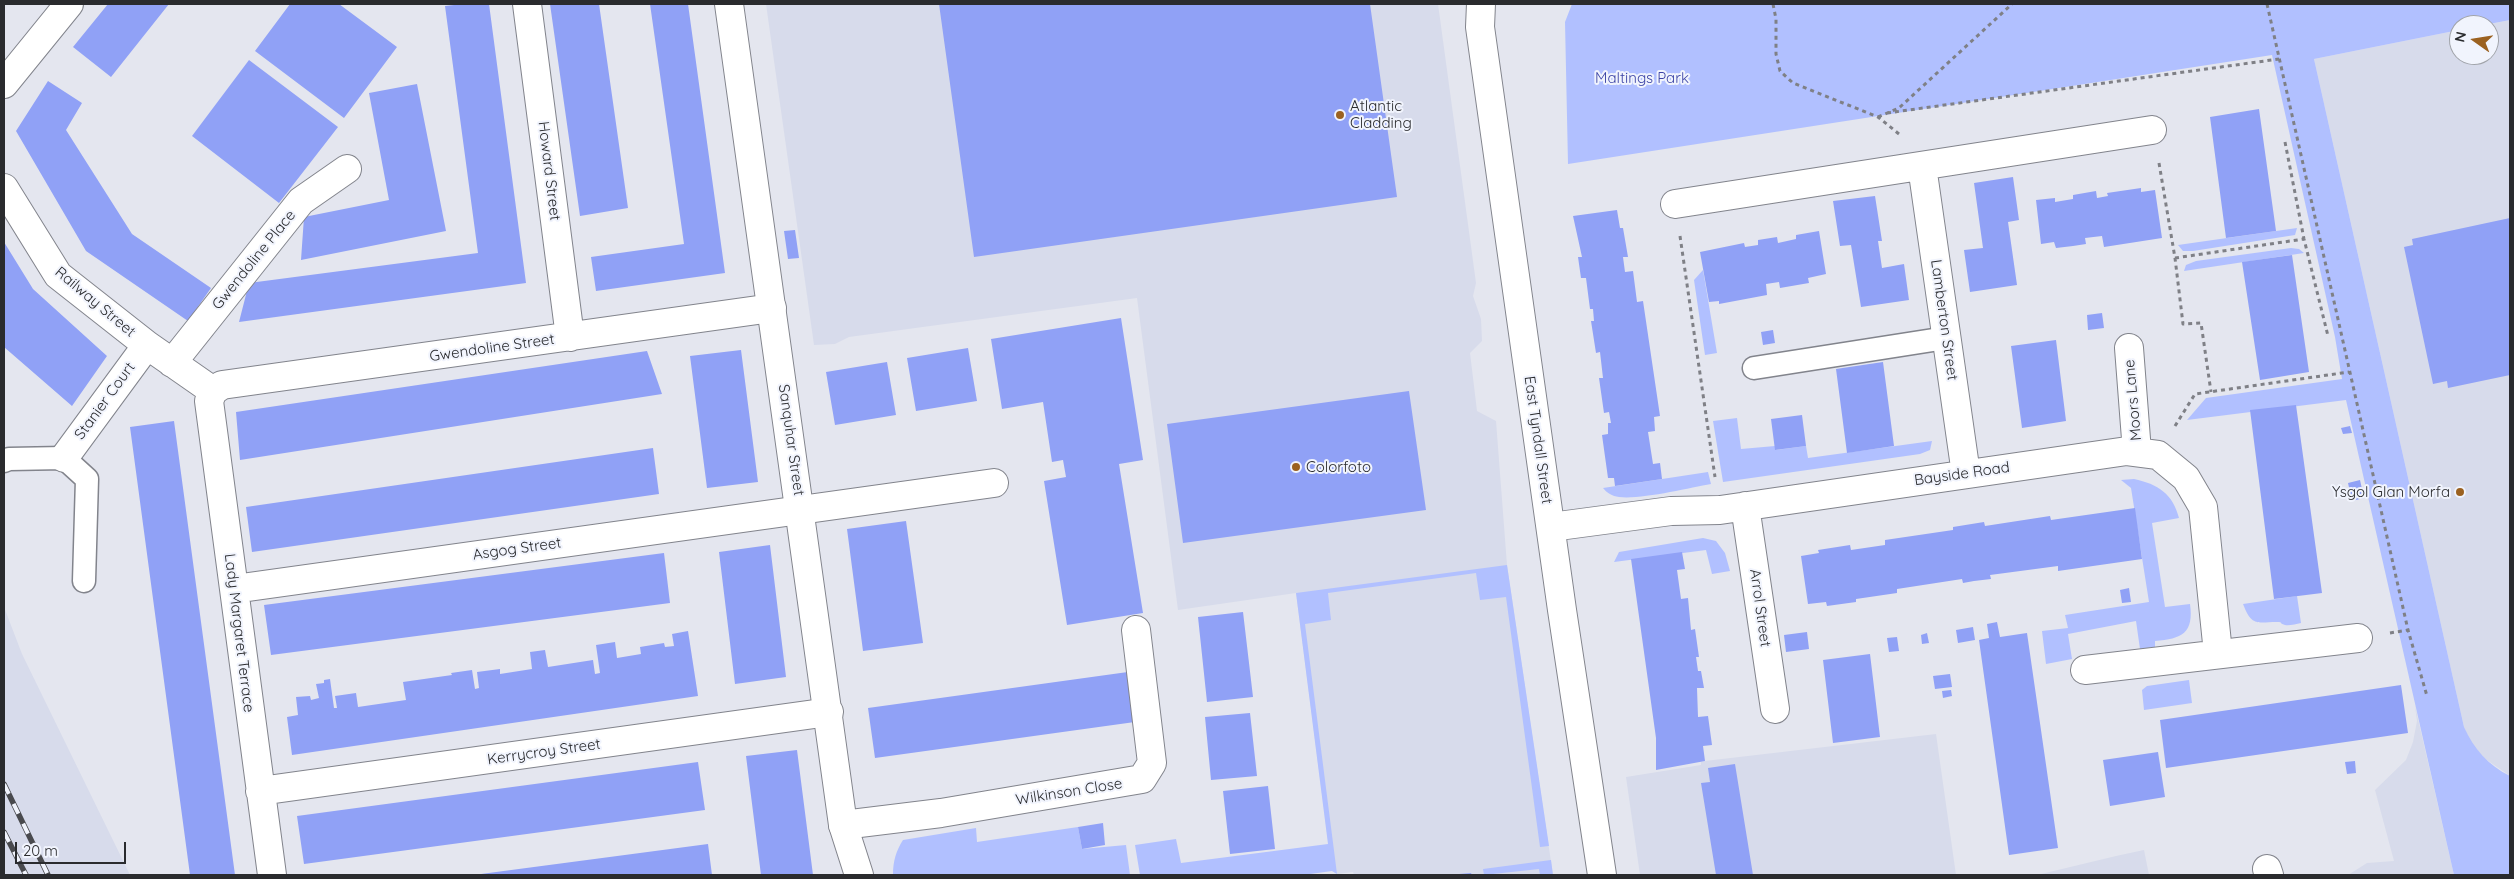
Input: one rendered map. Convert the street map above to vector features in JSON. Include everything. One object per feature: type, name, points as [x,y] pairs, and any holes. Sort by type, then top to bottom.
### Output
[{"type":"street","points":[[4,84],[69,4]]},
{"type":"street","name":"Howard Street","points":[[527,4],[570,338]]},
{"type":"street","name":"Sanquhar Street","points":[[729,4],[843,825],[859,875]]},
{"type":"street","name":"East Tyndall Street","points":[[1480,4],[1480,27],[1602,875]]},
{"type":"street","points":[[1675,204],[2152,130]]},
{"type":"street","name":"Lamberton Street","points":[[1922,166],[1966,474]]},
{"type":"street","name":"Gwendoline Place","points":[[172,363],[301,200],[347,168]]},
{"type":"street","name":"Railway Street","points":[[4,188],[58,275],[147,345],[213,391]]},
{"type":"street","name":"Gwendoline Street","points":[[213,391],[222,385],[570,338],[772,308]]},
{"type":"street","name":"Stanier Court","points":[[64,458],[147,345]]},
{"type":"street","name":"Moors Lane","points":[[2129,348],[2148,453]]},
{"type":"street","name":"Lady Margaret Terrace","points":[[213,391],[210,401],[272,875]]},
{"type":"street","name":"Bayside Road","points":[[1551,527],[1671,511],[1732,508],[2127,452],[2148,453]]},
{"type":"street","points":[[2148,453],[2186,478],[2202,507],[2218,653]]},
{"type":"street","name":"Asgog Street","points":[[234,589],[994,483]]},
{"type":"street","name":"Arrol Street","points":[[1732,508],[1775,709]]},
{"type":"street","name":"Wilkinson Close","points":[[843,825],[941,813],[1142,780],[1152,763],[1136,630]]},
{"type":"street","points":[[2085,670],[2358,638]]},
{"type":"street","name":"Kerrycroy Street","points":[[260,792],[828,712]]},
{"type":"lane","points":[[1754,368],[1946,338]]},
{"type":"lane","points":[[4,461],[9,459],[64,458],[87,479],[84,580]]},
{"type":"path","points":[[1772,4],[1776,18],[1776,54],[1780,71],[1793,83],[1878,117],[1884,124],[1899,134],[1907,134]]},
{"type":"path","points":[[1878,117],[1899,108],[2012,4]]},
{"type":"path","points":[[2267,4],[2408,630],[2426,696]]},
{"type":"path","points":[[1888,113],[2279,59]]},
{"type":"path","points":[[2152,130],[2175,258],[2183,324],[2201,323],[2211,392]]},
{"type":"path","points":[[2285,142],[2304,239],[2328,336]]},
{"type":"path","points":[[1675,204],[1732,508]]},
{"type":"path","points":[[2175,258],[2304,239]]},
{"type":"path","points":[[2148,453],[2195,394],[2349,372]]},
{"type":"shaded area","points":[[766,4],[1438,4],[1476,283],[1473,296],[1481,319],[1482,341],[1470,353],[1477,411],[1496,421],[1507,565],[1553,875],[1354,875],[1353,872],[1337,874],[1332,871],[1296,593],[1178,610],[1137,298],[849,337],[835,344],[814,345]]},
{"type":"shaded area","name":"Ysgol Glan Morfa","points":[[2510,20],[2510,776],[2484,758],[2471,744],[2464,727],[2314,59],[2449,32],[2449,65],[2499,65],[2499,22]]},
{"type":"shaded area","points":[[4,607],[22,654],[130,875],[4,875]]},
{"type":"shaded area","points":[[2415,706],[2454,875],[2348,875],[2367,863],[2394,861],[2375,790],[2406,760],[2413,742],[2417,721]]},
{"type":"shaded area","points":[[1936,734],[1956,875],[1640,875],[1626,777],[1701,765],[1701,762],[1705,761]]},
{"type":"shaded area","points":[[2144,850],[2149,875],[2037,875],[2116,856]]},
{"type":"green space","name":"Maltings Park","points":[[1572,4],[2510,4],[2510,20],[2499,22],[2499,15],[2449,15],[2449,32],[2314,59],[2464,727],[2482,756],[2510,776],[2510,875],[2454,875],[2346,400],[2187,420],[2206,398],[2342,379],[2335,337],[2272,55],[1568,164],[1565,22]]},
{"type":"green space","points":[[2297,228],[2295,235],[2193,251],[2183,251],[2178,245]]},
{"type":"green space","points":[[2291,248],[2299,249],[2304,253],[2184,271],[2186,265],[2196,261]]},
{"type":"green space","points":[[1703,270],[1717,353],[1705,355],[1694,280]]},
{"type":"green space","points":[[1737,418],[1741,449],[1775,446],[1776,450],[1806,446],[1808,458],[1932,441],[1930,450],[1920,454],[1723,482],[1713,421]]},
{"type":"green space","points":[[1708,472],[1711,484],[1651,495],[1619,497],[1610,494],[1603,488]]},
{"type":"green space","points":[[2134,479],[2143,481],[2163,491],[2173,502],[2179,518],[2152,523],[2165,607],[2190,604],[2191,614],[2188,628],[2179,636],[2155,641],[2155,647],[2140,649],[2136,621],[2068,634],[2072,659],[2046,664],[2042,631],[2068,628],[2065,615],[2149,602],[2131,488],[2121,480]]},
{"type":"green space","points":[[1703,538],[1716,541],[1725,553],[1730,571],[1712,574],[1706,550],[1614,562],[1619,552]]},
{"type":"green space","points":[[1507,565],[1549,846],[1540,847],[1506,597],[1480,600],[1476,573],[1328,593],[1331,620],[1305,624],[1337,874],[1332,871],[1303,875],[1140,875],[1135,845],[1176,839],[1181,863],[1328,844],[1296,593]]},
{"type":"green space","points":[[2297,596],[2301,623],[2291,625],[2285,625],[2281,622],[2256,622],[2249,617],[2243,604]]},
{"type":"green space","points":[[2189,680],[2192,703],[2144,710],[2142,690],[2147,686]]},
{"type":"green space","points":[[1078,827],[1082,849],[1126,845],[1130,875],[893,875],[895,856],[903,840],[976,828],[977,842]]},
{"type":"green space","points":[[1551,860],[1553,875],[1540,875],[1539,869],[1484,875],[1483,869]]},
{"type":"building","points":[[108,4],[169,4],[111,77],[73,47]]},
{"type":"building","points":[[290,4],[339,4],[397,47],[344,118],[255,51]]},
{"type":"building","points":[[489,4],[526,283],[239,322],[249,283],[478,253],[445,6]]},
{"type":"building","points":[[550,4],[599,4],[628,208],[580,216]]},
{"type":"building","points":[[650,4],[688,4],[725,273],[596,291],[591,257],[684,244]]},
{"type":"building","points":[[939,4],[1370,4],[1397,197],[974,257]]},
{"type":"building","points":[[249,60],[338,127],[279,203],[192,136]]},
{"type":"building","points":[[48,81],[82,103],[66,130],[132,234],[211,288],[188,321],[86,251],[16,131]]},
{"type":"building","points":[[417,84],[446,231],[301,260],[304,217],[389,200],[369,93]]},
{"type":"building","points":[[2259,109],[2276,231],[2226,238],[2210,117]]},
{"type":"building","points":[[2013,177],[2019,220],[2008,222],[2017,285],[1970,292],[1964,250],[1983,248],[1974,183]]},
{"type":"building","points":[[2141,188],[2141,192],[2155,190],[2162,238],[2104,247],[2102,236],[2085,238],[2086,244],[2073,246],[2056,248],[2054,242],[2041,244],[2036,200],[2055,198],[2055,202],[2073,199],[2073,195],[2096,191],[2097,198],[2108,196],[2107,193]]},
{"type":"building","points":[[1875,196],[1882,241],[1878,241],[1882,268],[1904,264],[1909,300],[1861,307],[1851,245],[1840,246],[1833,201]]},
{"type":"building","points":[[1617,210],[1620,228],[1623,228],[1628,257],[1623,257],[1625,272],[1633,271],[1637,302],[1643,301],[1660,416],[1654,417],[1655,431],[1648,432],[1653,464],[1660,463],[1662,479],[1615,486],[1614,478],[1608,478],[1602,435],[1608,434],[1608,423],[1611,423],[1609,412],[1604,413],[1599,378],[1603,378],[1600,352],[1596,353],[1591,321],[1594,321],[1593,309],[1590,309],[1586,278],[1581,278],[1578,257],[1582,257],[1573,216]]},
{"type":"building","points":[[2510,218],[2510,375],[2448,388],[2447,381],[2433,384],[2404,247],[2413,245],[2412,239]]},
{"type":"building","points":[[795,230],[799,258],[788,259],[784,231]]},
{"type":"building","points":[[1819,231],[1826,274],[1808,278],[1809,283],[1780,288],[1779,282],[1766,284],[1767,295],[1719,304],[1719,301],[1709,302],[1700,252],[1744,243],[1745,247],[1758,245],[1758,240],[1777,237],[1778,243],[1796,239],[1796,235]]},
{"type":"building","points":[[4,242],[33,289],[107,356],[72,406],[4,347]]},
{"type":"building","points":[[2292,255],[2309,372],[2260,380],[2242,262]]},
{"type":"building","points":[[2102,313],[2104,328],[2088,330],[2087,315]]},
{"type":"building","points":[[1121,318],[1143,460],[1119,464],[1143,613],[1067,625],[1044,481],[1066,477],[1063,460],[1052,462],[1043,402],[1002,409],[991,339]]},
{"type":"building","points":[[1773,330],[1775,343],[1763,345],[1761,332]]},
{"type":"building","points":[[2056,340],[2066,421],[2022,428],[2011,346]]},
{"type":"building","points":[[968,348],[977,401],[916,411],[907,358]]},
{"type":"building","points":[[741,350],[758,482],[707,488],[690,356]]},
{"type":"building","points":[[647,351],[662,394],[240,460],[236,412]]},
{"type":"building","points":[[887,362],[896,415],[835,425],[826,372]]},
{"type":"building","points":[[1883,362],[1894,446],[1847,453],[1836,369]]},
{"type":"building","name":"Colorfoto","points":[[1409,391],[1426,510],[1183,543],[1167,424]]},
{"type":"building","points":[[2296,405],[2322,593],[2274,599],[2250,410]]},
{"type":"building","points":[[1802,415],[1806,446],[1775,450],[1771,419]]},
{"type":"building","points":[[174,421],[235,875],[190,875],[130,427]]},
{"type":"building","points":[[2350,426],[2352,433],[2343,434],[2341,428]]},
{"type":"building","points":[[653,448],[659,494],[252,552],[246,507]]},
{"type":"building","points":[[2360,480],[2364,498],[2352,501],[2348,483]]},
{"type":"building","points":[[2135,508],[2142,559],[2058,571],[2058,566],[1990,575],[1991,579],[1963,583],[1962,579],[1897,589],[1897,593],[1856,599],[1856,602],[1827,606],[1826,602],[1808,604],[1801,556],[1819,553],[1818,550],[1850,545],[1851,550],[1885,545],[1885,540],[1953,530],[1953,527],[1984,522],[1985,526],[2050,516],[2051,520]]},
{"type":"building","points":[[906,521],[923,643],[863,651],[847,529]]},
{"type":"building","points":[[770,545],[786,677],[735,684],[719,552]]},
{"type":"building","points":[[1682,552],[1685,569],[1677,570],[1681,599],[1688,598],[1691,630],[1695,629],[1699,657],[1696,657],[1698,671],[1701,671],[1704,688],[1697,688],[1698,717],[1708,716],[1712,745],[1703,746],[1705,761],[1656,770],[1656,738],[1631,559]]},
{"type":"building","points":[[664,553],[670,603],[271,655],[264,605]]},
{"type":"building","points":[[2129,588],[2131,602],[2122,603],[2120,590]]},
{"type":"building","points":[[1243,612],[1253,697],[1207,702],[1198,617]]},
{"type":"building","points":[[1997,622],[2000,637],[2027,633],[2058,848],[2009,855],[1979,640],[1989,638],[1987,624]]},
{"type":"building","points":[[1973,627],[1975,640],[1958,643],[1956,630]]},
{"type":"building","points":[[688,631],[698,696],[292,755],[287,717],[298,715],[296,697],[310,696],[311,700],[319,698],[316,684],[324,683],[324,680],[330,679],[334,708],[337,708],[335,696],[356,693],[358,707],[406,700],[403,682],[452,675],[451,673],[472,670],[475,689],[479,688],[477,672],[500,669],[500,674],[532,669],[530,652],[545,650],[548,667],[593,660],[595,674],[600,673],[596,645],[615,642],[617,658],[641,654],[640,647],[664,643],[665,647],[674,646],[672,634]]},
{"type":"building","points":[[1807,632],[1809,649],[1786,652],[1784,635]]},
{"type":"building","points":[[1927,633],[1929,643],[1922,644],[1921,635]]},
{"type":"building","points":[[1897,637],[1899,651],[1889,652],[1887,638]]},
{"type":"building","points":[[1870,654],[1880,737],[1833,743],[1823,660]]},
{"type":"building","points":[[1135,671],[1142,721],[875,758],[868,708]]},
{"type":"building","points":[[1950,674],[1952,687],[1935,689],[1933,676]]},
{"type":"building","points":[[2401,685],[2408,733],[2166,768],[2160,720]]},
{"type":"building","points":[[1951,690],[1952,696],[1943,698],[1942,691]]},
{"type":"building","points":[[1250,713],[1257,776],[1211,780],[1205,717]]},
{"type":"building","points":[[797,750],[813,875],[761,875],[746,756]]},
{"type":"building","points":[[2158,752],[2165,797],[2110,806],[2103,760]]},
{"type":"building","points":[[2355,761],[2356,773],[2347,774],[2345,762]]},
{"type":"building","points":[[698,762],[705,810],[304,864],[297,816]]},
{"type":"building","points":[[1735,764],[1753,875],[1716,875],[1701,783],[1710,782],[1708,768]]},
{"type":"building","points":[[1268,786],[1275,849],[1230,854],[1223,791]]},
{"type":"building","points":[[1103,823],[1105,845],[1082,849],[1078,827]]},
{"type":"building","points":[[708,844],[712,875],[481,875],[481,874]]},
{"type":"building","points":[[1471,873],[1472,875],[1459,875],[1459,874]]},
{"type":"railway","points":[[4,784],[48,875]]},
{"type":"railway","points":[[4,832],[26,875]]},
{"type":"place","name":"Atlantic Cladding","points":[[1340,115]]},
{"type":"place","name":"Colorfoto","points":[[1296,467]]},
{"type":"place","name":"Ysgol Glan Morfa","points":[[2460,492]]}]
